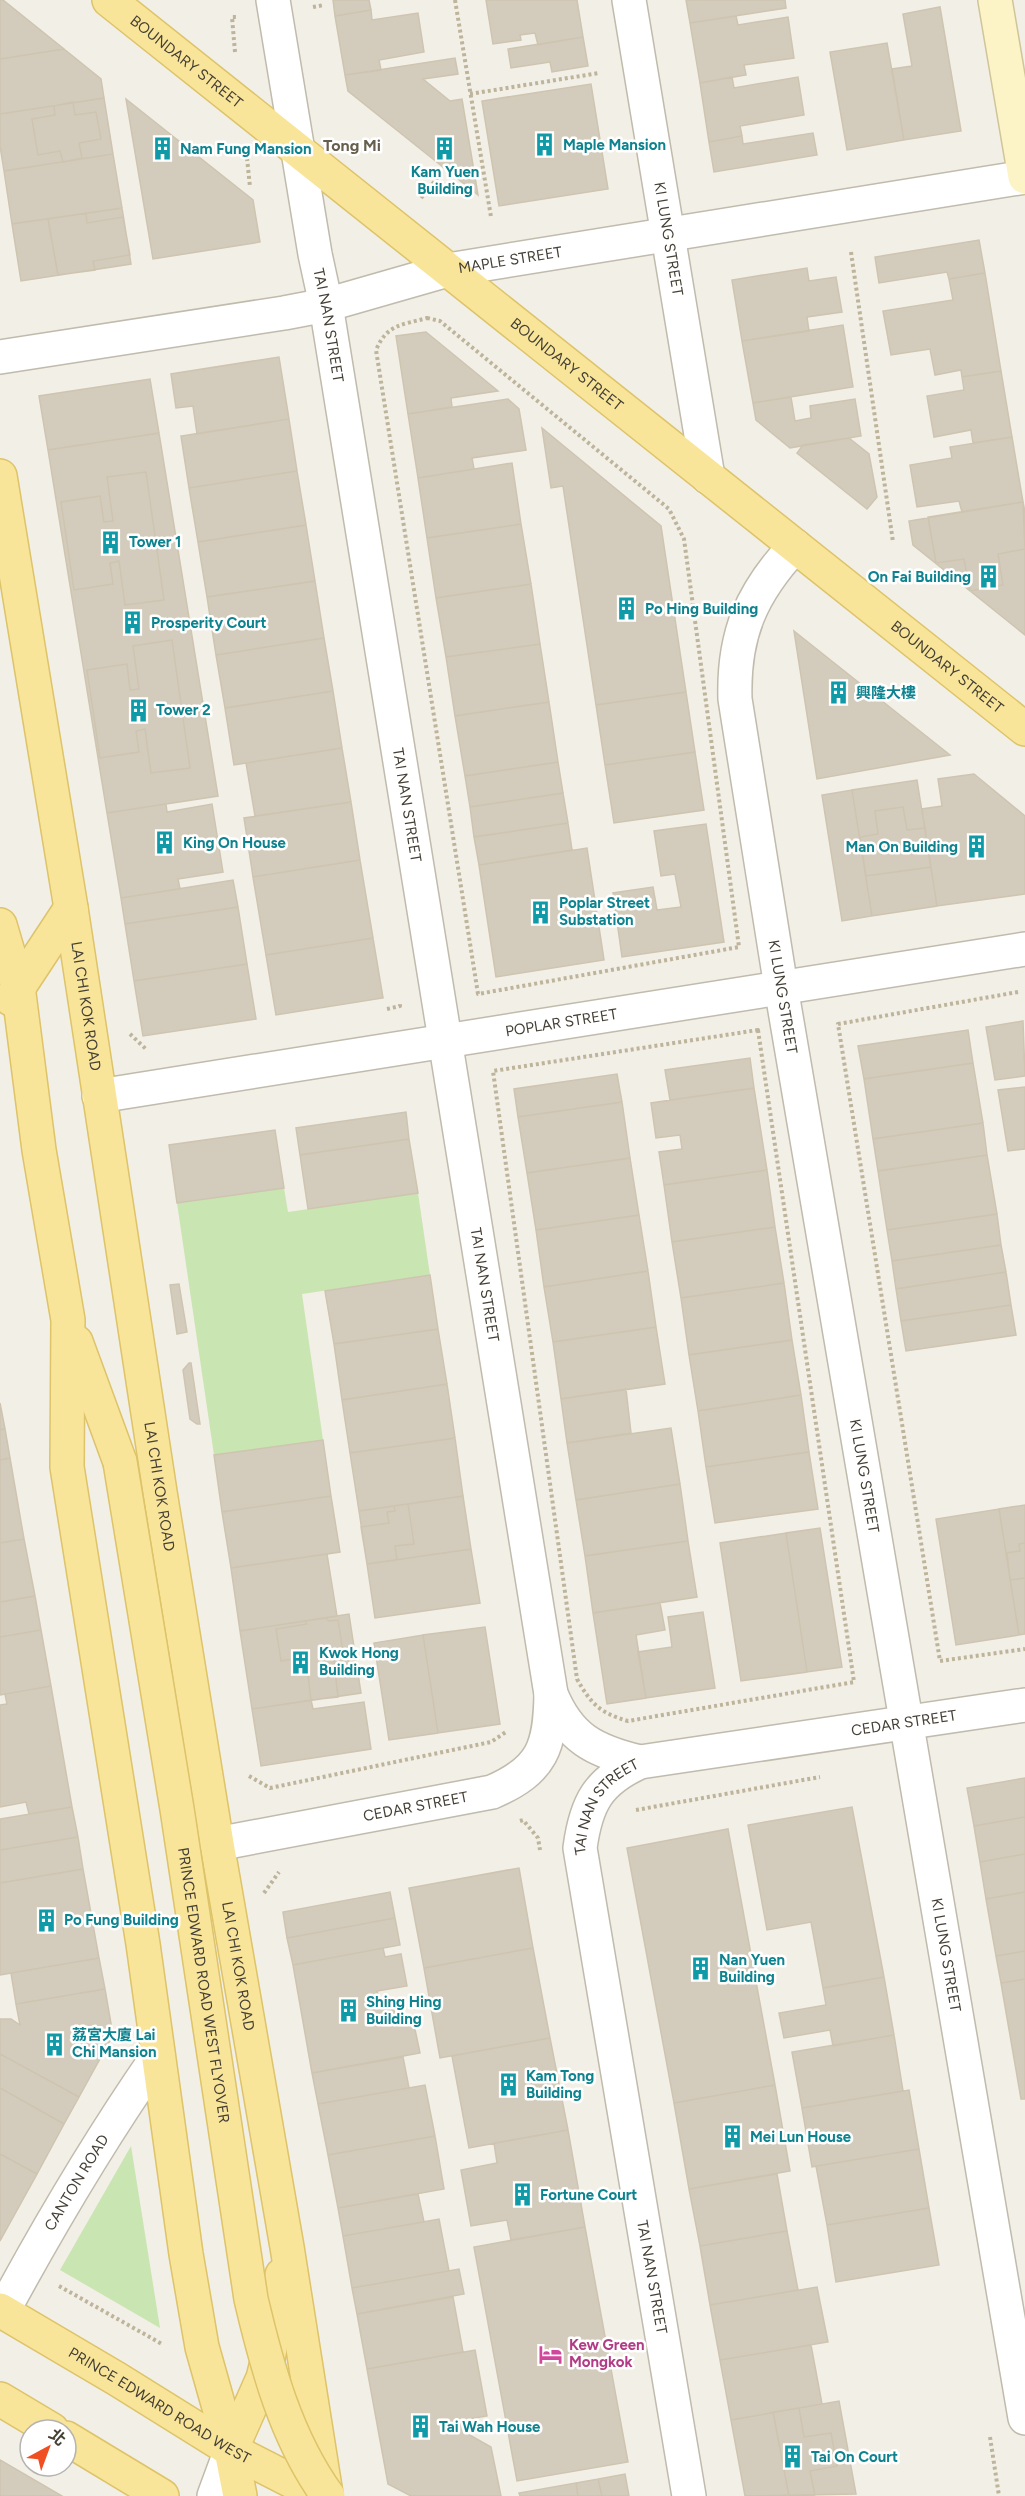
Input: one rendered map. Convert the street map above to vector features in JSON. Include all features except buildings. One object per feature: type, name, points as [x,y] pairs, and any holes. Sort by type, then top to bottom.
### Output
[{"type":"main road","name":"BOUNDARY STREET","points":[[110,0],[1025,729]]},
{"type":"main road","name":"LAI CHI KOK ROAD","points":[[0,476],[71,908],[218,1844],[327,2496]]},
{"type":"main road","points":[[0,1017],[18,986],[71,908]]},
{"type":"main road","points":[[0,925],[18,986],[39,1150],[68,1320],[68,1467],[143,1944],[202,2347],[231,2450],[240,2496]]},
{"type":"main road","name":"PRINCE EDWARD ROAD WEST FLYOVER","points":[[68,1320],[120,1462],[175,1798],[251,2299],[267,2366],[291,2431],[327,2496]]},
{"type":"main road","points":[[231,2450],[262,2378],[269,2354],[287,2247]]},
{"type":"main road","name":"PRINCE EDWARD ROAD WEST","points":[[2,2310],[107,2372],[231,2450],[321,2496]]},
{"type":"main road","points":[[0,2399],[32,2418]]},
{"type":"main road","points":[[78,2445],[162,2496]]},
{"type":"street","name":"TAI NAN STREET","points":[[273,0],[297,150],[326,304],[445,1041],[564,1686],[558,1712],[569,1728],[583,1741],[610,1754],[640,1762]]},
{"type":"street","name":"KI LUNG STREET","points":[[629,0],[708,477]]},
{"type":"street","points":[[995,0],[1025,177]]},
{"type":"street","name":"MAPLE STREET","points":[[0,357],[326,304],[448,270],[1025,177]]},
{"type":"street","name":"KI LUNG STREET","points":[[795,546],[775,567],[759,590],[747,616],[734,671],[735,699],[905,1723],[1025,2418]]},
{"type":"street","name":"POPLAR STREET","points":[[99,1096],[1025,949]]},
{"type":"street","name":"CEDAR STREET","points":[[218,1844],[492,1792],[513,1783],[531,1768],[543,1750],[564,1686]]},
{"type":"street","name":"CEDAR STREET","points":[[640,1762],[1025,1705]]},
{"type":"street","name":"TAI NAN STREET","points":[[640,1762],[620,1771],[603,1784],[591,1803],[583,1824],[580,1848],[689,2496]]},
{"type":"street","name":"CANTON ROAD","points":[[2,2310],[124,2106],[158,2056]]},
{"type":"street","points":[[214,2496],[231,2450]]},
{"type":"path","points":[[454,0],[491,217]]},
{"type":"path","points":[[470,94],[599,73]]},
{"type":"path","points":[[851,252],[894,542]]},
{"type":"path","points":[[427,318],[440,321],[669,509],[684,539],[739,947],[478,994],[376,350],[382,335],[395,327],[427,318]]},
{"type":"path","points":[[1025,991],[838,1024],[940,1661],[1025,1649]]},
{"type":"path","points":[[377,1010],[400,1006],[398,994]]},
{"type":"path","points":[[758,1030],[854,1682],[628,1721],[611,1716],[564,1686],[493,1071],[758,1030]]},
{"type":"path","points":[[127,1031],[149,1052]]},
{"type":"path","points":[[249,1776],[270,1788],[491,1742],[508,1731]]},
{"type":"path","points":[[632,1811],[827,1776]]},
{"type":"path","points":[[512,1823],[524,1821],[538,1838],[542,1862]]},
{"type":"path","points":[[263,1893],[283,1868]]},
{"type":"path","points":[[57,2285],[161,2344],[172,2346]]},
{"type":"path","points":[[989,2429],[999,2496]]},
{"type":"green space","points":[[284,1188],[288,1212],[418,1193],[430,1275],[302,1294],[323,1440],[214,1455],[177,1203]]},
{"type":"green space","points":[[131,2146],[160,2328],[60,2270]]},
{"type":"place","name":"Maple Mansion","points":[[545,145]]},
{"type":"place","name":"Kam Yuen Building","points":[[445,148]]},
{"type":"place","name":"Nam Fung Mansion","points":[[162,149]]},
{"type":"place","name":"Tower 1","points":[[111,542]]},
{"type":"place","name":"On Fai Building","points":[[989,577]]},
{"type":"place","name":"Po Hing Building","points":[[627,609]]},
{"type":"place","name":"Prosperity Court","points":[[133,623]]},
{"type":"place","name":"興隆大樓","points":[[838,693]]},
{"type":"place","name":"Tower 2","points":[[138,710]]},
{"type":"place","name":"King On House","points":[[165,843]]},
{"type":"place","name":"Man On Building","points":[[976,847]]},
{"type":"place","name":"Poplar Street Substation","points":[[541,912]]},
{"type":"place","name":"Kwok Hong Building","points":[[301,1662]]},
{"type":"place","name":"Po Fung Building","points":[[46,1920]]},
{"type":"place","name":"Nan Yuen Building","points":[[701,1969]]},
{"type":"place","name":"Shing Hing Building","points":[[348,2011]]},
{"type":"place","name":"荔宮大廈 Lai Chi Mansion","points":[[54,2044]]},
{"type":"place","name":"Kam Tong Building","points":[[508,2085]]},
{"type":"place","name":"Mei Lun House","points":[[732,2137]]},
{"type":"place","name":"Fortune Court","points":[[522,2195]]},
{"type":"place","name":"Kew Green Mongkok","points":[[551,2354]]},
{"type":"place","name":"Tai Wah House","points":[[421,2427]]},
{"type":"place","name":"Tai On Court","points":[[793,2457]]},
{"type":"district","name":"Tong Mi","points":[[352,145]]}]
